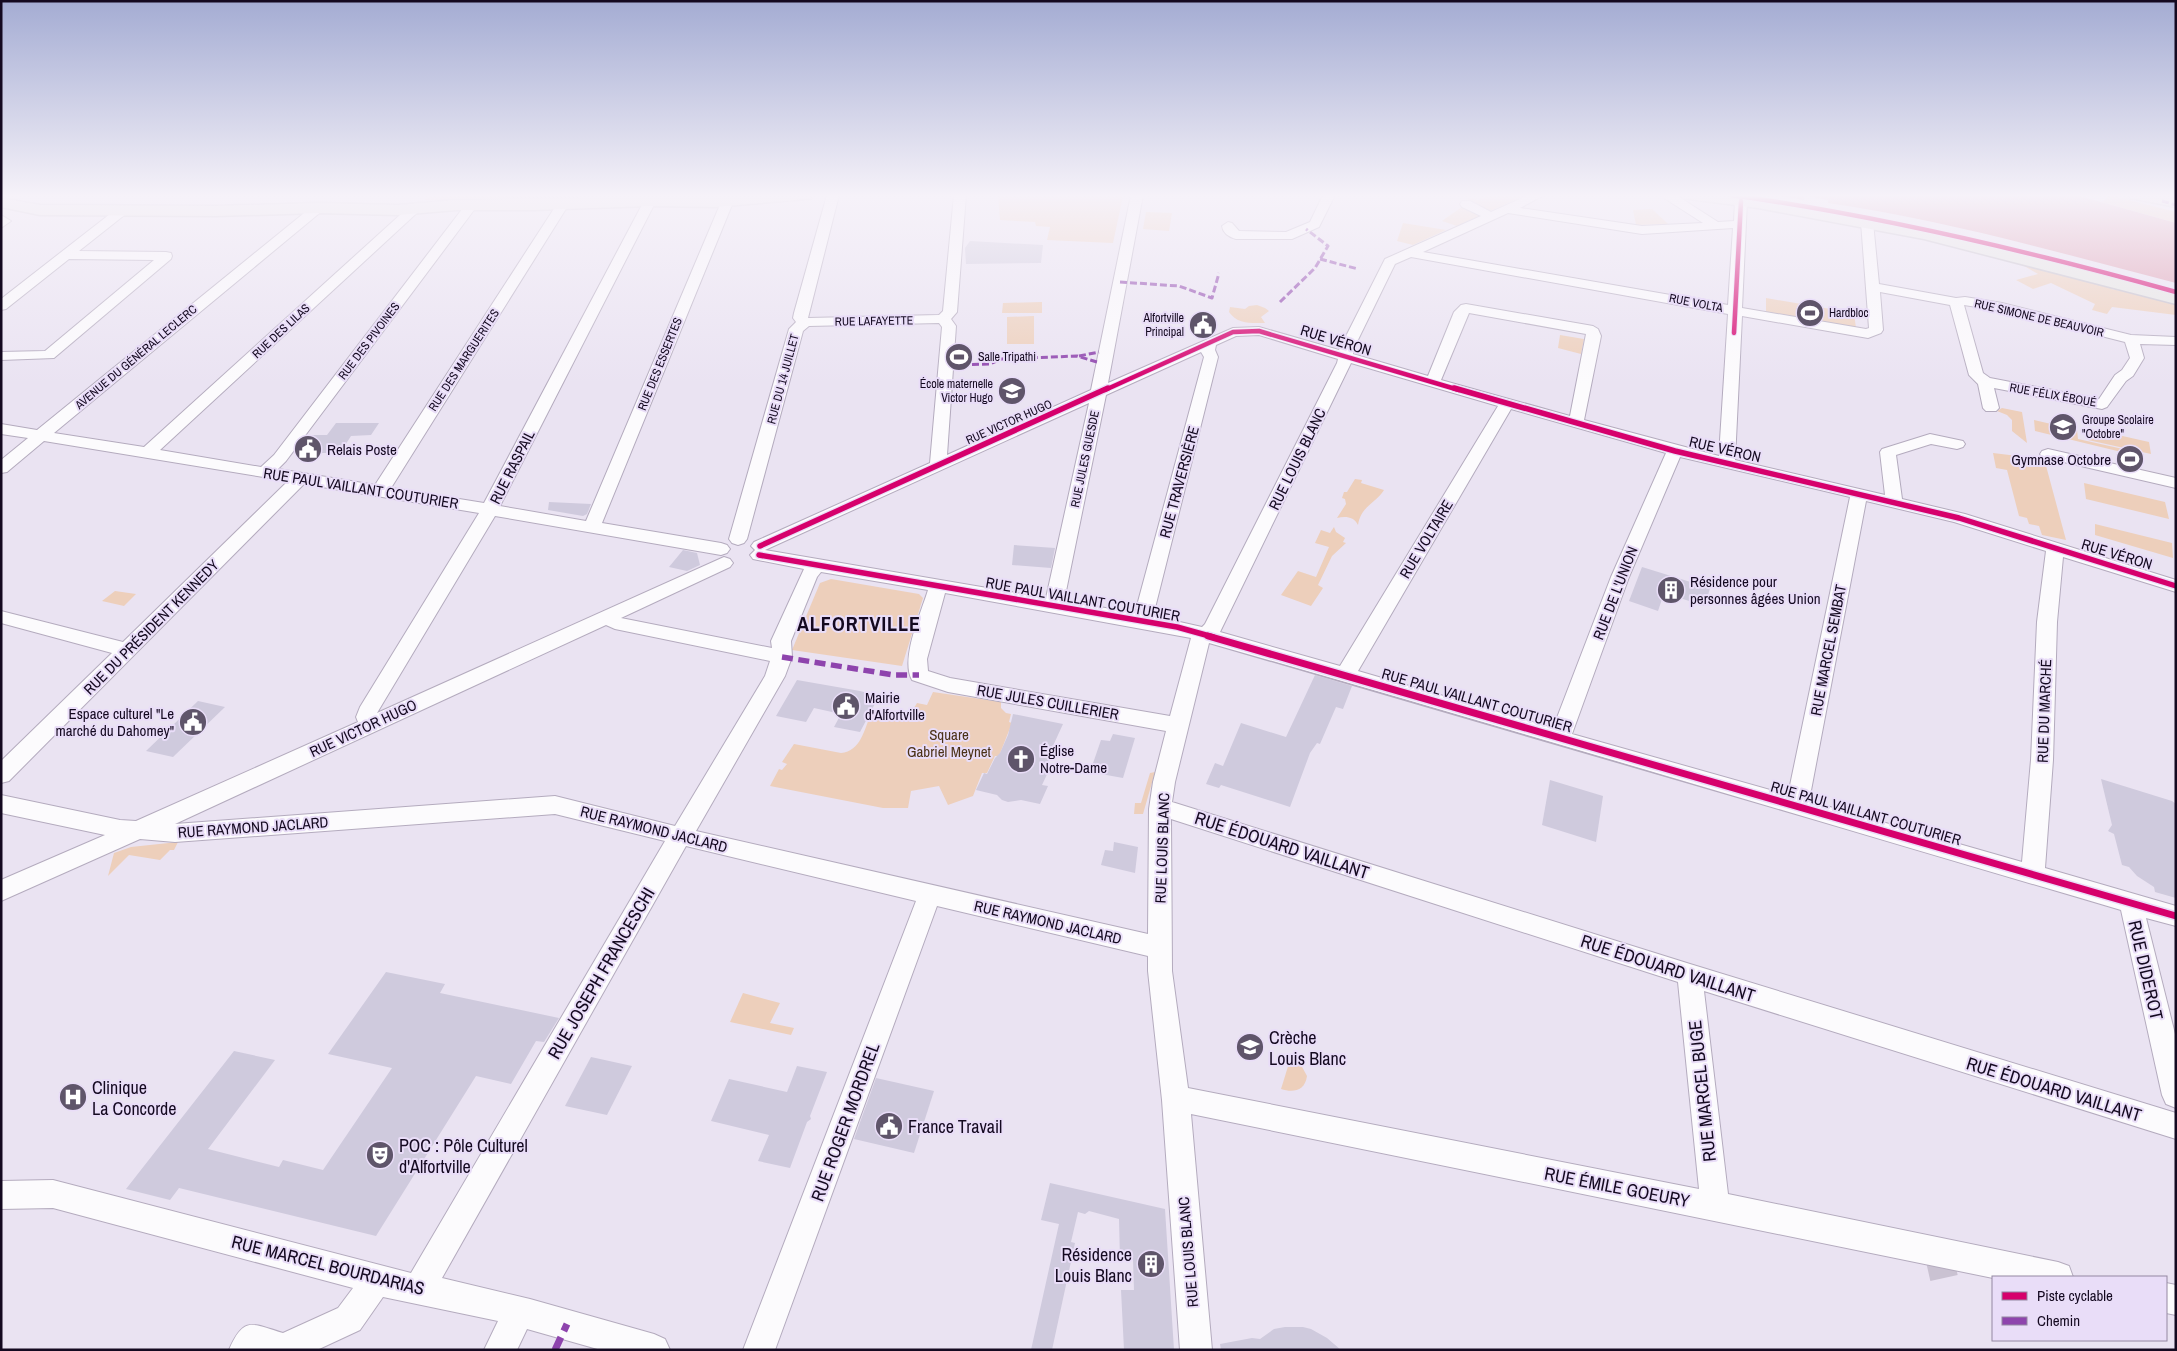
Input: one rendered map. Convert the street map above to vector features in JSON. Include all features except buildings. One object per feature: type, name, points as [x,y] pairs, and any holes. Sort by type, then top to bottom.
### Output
[{"type":"main road","points":[[2021,258],[2176,297]]},
{"type":"street","points":[[1,306],[64,258]]},
{"type":"street","points":[[1,356],[49,356],[164,258]]},
{"type":"street","name":"AVENUE DU GÉNÉRAL LECLERC","points":[[1,468],[257,258]]},
{"type":"street","name":"RUE DES LILAS","points":[[147,454],[360,258]]},
{"type":"street","name":"RUE DES PIVOINES","points":[[265,472],[274,466],[431,258]]},
{"type":"street","name":"RUE DES MARGUERITES","points":[[380,491],[523,258]]},
{"type":"street","name":"RUE RASPAIL","points":[[370,725],[366,717],[367,712],[490,509],[625,258]]},
{"type":"street","name":"RUE DES ESSERTES","points":[[591,526],[596,519],[704,258]]},
{"type":"street","name":"RUE DU 14 JUILLET","points":[[742,557],[752,540],[738,540],[796,329],[805,322],[800,318],[815,258]]},
{"type":"street","points":[[938,466],[949,326],[943,319],[950,312],[955,258]]},
{"type":"street","name":"RUE JULES GUESDE","points":[[1054,606],[1124,258]]},
{"type":"street","name":"RUE LOUIS BLANC","points":[[1196,1350],[1176,1100],[1160,971],[1160,809],[1199,641],[1213,628],[1344,363],[1347,348],[1390,262],[1398,258]]},
{"type":"street","name":"RUE VOLTA","points":[[1436,258],[1868,334],[1876,330],[1870,258]]},
{"type":"street","points":[[1727,462],[1738,258]]},
{"type":"street","name":"RUE SIMONE DE BEAUVOIR","points":[[1873,288],[1956,302],[1965,301],[2002,307],[2131,339],[2176,341]]},
{"type":"street","name":"RUE FÉLIX ÉBOUÉ","points":[[1956,302],[1976,375],[1985,382],[2102,404],[2120,378],[2128,373],[2137,358],[2131,339]]},
{"type":"street","points":[[1433,382],[1461,312],[1466,308],[1588,329],[1593,332],[1594,336],[1576,423]]},
{"type":"street","name":"RUE LAFAYETTE","points":[[805,322],[943,319]]},
{"type":"street","name":"RUE VICTOR HUGO","points":[[1,891],[742,557],[1233,332],[1242,330],[1270,334]]},
{"type":"street","name":"RUE VÉRON","points":[[1270,334],[1674,451],[1959,518],[2176,586]]},
{"type":"street","name":"RUE TRAVERSIÈRE","points":[[1142,621],[1211,357],[1208,350],[1209,343]]},
{"type":"street","name":"RUE FÉLIX ÉBOUÉ","points":[[1985,382],[1991,408]]},
{"type":"street","name":"RUE VOLTAIRE","points":[[1345,675],[1507,404]]},
{"type":"street","name":"RUE PAUL VAILLANT COUTURIER","points":[[1,429],[40,437],[591,526],[742,557],[817,565],[1142,621],[1206,635],[2176,916]]},
{"type":"street","points":[[1894,502],[1888,452],[1930,439],[1957,444]]},
{"type":"street","name":"RUE DE L'UNION","points":[[1560,738],[1620,578],[1674,451]]},
{"type":"street","points":[[2048,454],[2176,483]]},
{"type":"street","name":"RUE DU PRÉSIDENT KENNEDY","points":[[1,775],[300,478]]},
{"type":"street","name":"RUE MARCEL SEMBAT","points":[[1797,805],[1860,494]]},
{"type":"street","name":"RUE DU MARCHÉ","points":[[2033,874],[2042,760],[2047,622],[2055,548]]},
{"type":"street","name":"RUE JOSEPH FRANCESCHI","points":[[420,1289],[680,836],[694,816],[775,676],[782,656],[781,641],[809,575],[817,565]]},
{"type":"street","name":"RUE JULES CUILLERIER","points":[[938,586],[917,659],[919,675],[948,685],[1178,725]]},
{"type":"street","points":[[1,617],[126,650]]},
{"type":"street","points":[[609,617],[615,623],[782,656]]},
{"type":"street","name":"RUE RAYMOND JACLARD","points":[[1,804],[120,828],[175,833],[555,805],[1161,948]]},
{"type":"street","name":"RUE ÉDOUARD VAILLANT","points":[[1160,809],[1176,811],[1690,975],[2176,1126]]},
{"type":"street","name":"RUE ROGER MORDREL","points":[[760,1350],[930,894]]},
{"type":"street","name":"RUE DIDEROT","points":[[2131,903],[2176,1095]]},
{"type":"street","name":"RUE MARCEL BUGE","points":[[1690,975],[1715,1207]]},
{"type":"street","name":"RUE ÉMILE GOEURY","points":[[1176,1100],[1192,1101],[1938,1251],[2053,1276]]},
{"type":"street","name":"RUE MARCEL BOURDARIAS","points":[[1,1195],[52,1194],[377,1280],[452,1294],[654,1350]]},
{"type":"street","points":[[245,1350],[252,1339],[284,1350],[349,1319],[377,1280]]},
{"type":"street","points":[[500,1350],[519,1312]]},
{"type":"green space","points":[[2014,260],[2109,286],[2111,289],[2176,302],[2176,315],[2112,307],[2107,314],[2092,310],[2095,304],[2051,283],[2033,289],[2016,280],[2038,274]]},
{"type":"green space","name":"Hardbloc","points":[[1766,298],[1854,313],[1856,328],[1766,312]]},
{"type":"green space","points":[[1042,302],[1042,313],[1002,313],[1003,303]]},
{"type":"green space","points":[[1257,305],[1269,311],[1261,317],[1265,323],[1241,321],[1229,312],[1230,307],[1245,309],[1249,306]]},
{"type":"green space","points":[[1034,316],[1034,344],[1007,344],[1007,317]]},
{"type":"green space","points":[[1560,335],[1584,339],[1581,354],[1558,348]]},
{"type":"green space","points":[[2002,408],[2022,412],[2027,443],[2012,431],[2012,420],[2007,415],[1997,411]]},
{"type":"green space","points":[[2034,420],[2077,430],[2078,439],[2141,453],[2142,457],[2035,431]]},
{"type":"green space","points":[[2087,428],[2149,442],[2151,454],[2088,440]]},
{"type":"green space","points":[[1993,453],[2050,460],[2045,462],[2066,540],[2042,535],[2039,526],[2029,524],[2027,518],[2019,516],[2007,470],[1996,468]]},
{"type":"green space","points":[[1355,479],[1362,480],[1361,483],[1384,490],[1362,513],[1358,525],[1349,518],[1337,518],[1346,504],[1345,499],[1342,498],[1344,492],[1347,492]]},
{"type":"green space","points":[[2084,483],[2165,502],[2169,519],[2086,499]]},
{"type":"green space","points":[[2095,524],[2172,543],[2173,558],[2095,535]]},
{"type":"green space","points":[[1334,527],[1336,532],[1345,538],[1343,542],[1346,543],[1332,556],[1318,585],[1323,588],[1311,606],[1281,595],[1298,571],[1316,577],[1329,547],[1315,543],[1321,530],[1330,533]]},
{"type":"green space","points":[[831,579],[919,594],[923,598],[902,666],[792,650],[820,583]]},
{"type":"green space","points":[[115,591],[136,594],[124,606],[102,601]]},
{"type":"green space","name":"Square Gabriel Meynet","points":[[933,692],[1001,702],[1001,708],[1006,713],[1011,714],[1009,722],[1012,723],[999,756],[995,756],[987,773],[982,773],[973,796],[948,805],[939,786],[911,791],[908,808],[883,808],[770,786],[779,769],[782,770],[787,764],[782,762],[794,744],[841,753],[848,751],[861,739],[871,714],[907,720],[917,703],[927,705]]},
{"type":"green space","points":[[1155,772],[1143,814],[1134,814],[1135,803],[1141,803],[1150,773]]},
{"type":"green space","points":[[178,842],[174,850],[170,850],[160,860],[129,855],[108,876],[114,853],[131,847]]},
{"type":"green space","points":[[743,993],[780,1003],[770,1023],[794,1028],[791,1035],[730,1022]]},
{"type":"green space","points":[[1290,1060],[1301,1065],[1307,1076],[1304,1085],[1294,1091],[1281,1089]]},
{"type":"shaded area","points":[[2081,258],[2176,258],[2176,283]]},
{"type":"tunnel","points":[[1938,1251],[1944,1278]]},
{"type":"marked path","points":[[1280,302],[1315,268],[1321,258]]},
{"type":"marked path","points":[[1320,259],[1358,269]]},
{"type":"marked path","points":[[1120,282],[1179,286],[1212,298],[1219,273]]},
{"type":"marked path","points":[[1079,356],[1099,352]]},
{"type":"marked path","points":[[952,365],[990,364],[1001,359],[1077,356],[1097,362]]},
{"type":"marked path","points":[[782,657],[894,675],[919,675]]},
{"type":"marked path","points":[[555,1350],[567,1324]]},
{"type":"cycle path","points":[[1734,333],[1738,258]]},
{"type":"cycle path","points":[[2050,258],[2176,292]]},
{"type":"cycle path","points":[[760,546],[1233,332],[1259,331],[1324,349],[1361,362],[1675,451],[1959,518],[2176,586]]},
{"type":"cycle path","points":[[759,555],[1177,627],[1415,694],[1560,738],[2176,916]]},
{"type":"place","name":"Hardbloc","points":[[1810,313]]},
{"type":"place","name":"Alfortville Principal","points":[[1203,325]]},
{"type":"place","name":"Salle Tripathi","points":[[959,357]]},
{"type":"place","name":"École maternelle Victor Hugo","points":[[1012,391]]},
{"type":"place","name":"Groupe Scolaire \"Octobre\"","points":[[2063,427]]},
{"type":"place","name":"Relais Poste","points":[[308,449]]},
{"type":"place","name":"Gymnase Octobre","points":[[2130,459]]},
{"type":"place","name":"Résidence pour personnes âgées Union","points":[[1671,590]]},
{"type":"place","name":"Mairie d'Alfortville","points":[[846,706]]},
{"type":"place","name":"Espace culturel \"Le marché du Dahomey\"","points":[[193,722]]},
{"type":"place","name":"Église Notre-Dame","points":[[1021,759]]},
{"type":"place","name":"Crèche Louis Blanc","points":[[1250,1047]]},
{"type":"place","name":"Clinique La Concorde","points":[[73,1097]]},
{"type":"place","name":"France Travail","points":[[889,1126]]},
{"type":"place","name":"POC : Pôle Culturel d'Alfortville","points":[[380,1155]]},
{"type":"place","name":"Résidence Louis Blanc","points":[[1151,1264]]},
{"type":"district","name":"ALFORTVILLE","points":[[859,623]]}]
